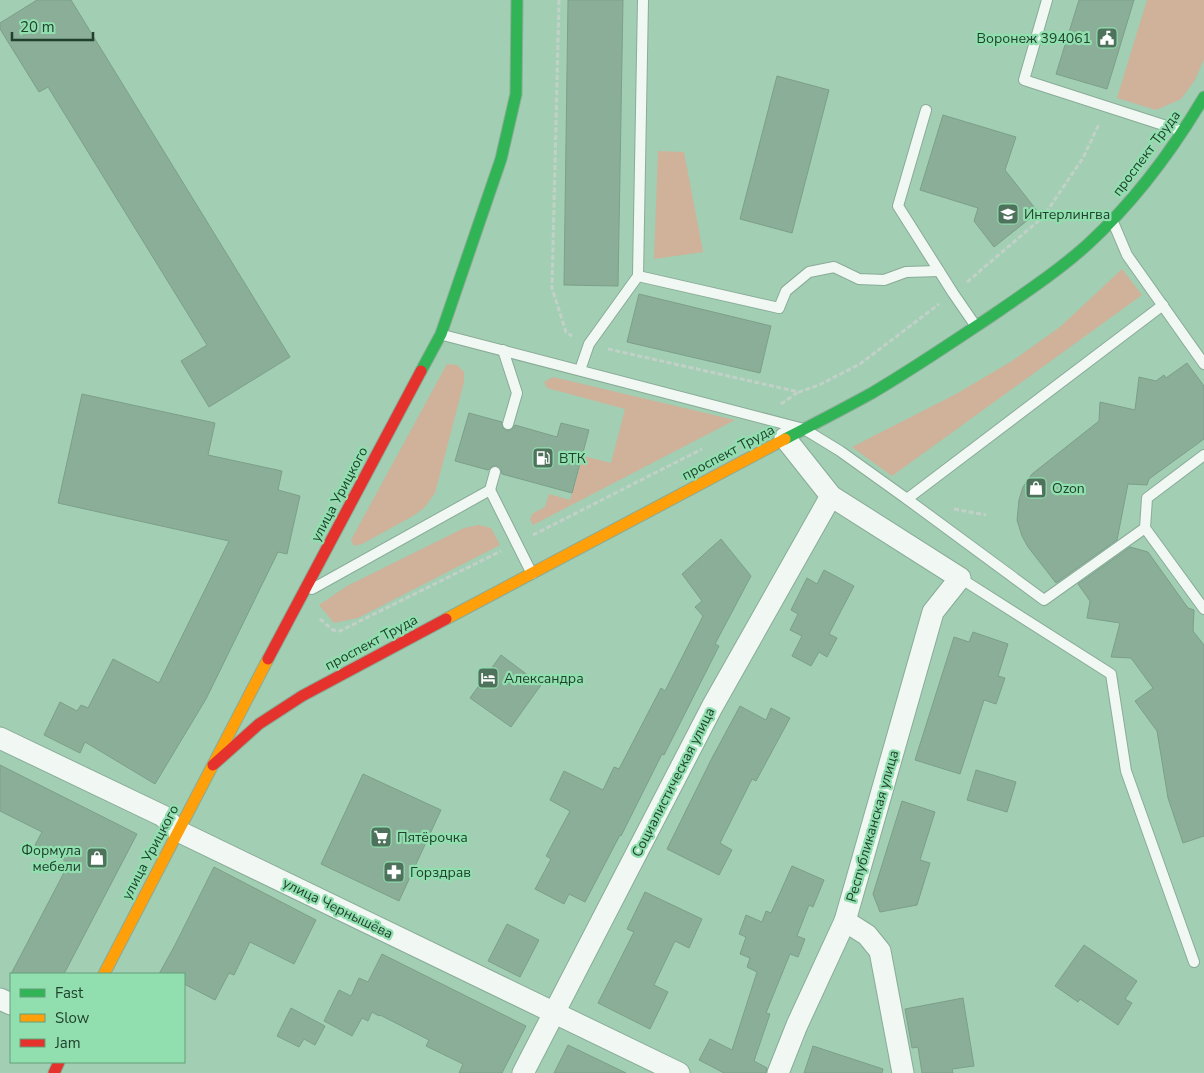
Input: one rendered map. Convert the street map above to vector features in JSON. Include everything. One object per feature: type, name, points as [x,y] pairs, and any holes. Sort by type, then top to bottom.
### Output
[{"type":"main road","name":"улица Урицкого","points":[[105,973],[302,594],[441,334],[501,159],[516,94],[517,0]]},
{"type":"main road","name":"проспект Труда","points":[[213,766],[259,724],[302,696],[873,392],[976,326],[1057,271],[1112,220],[1150,176],[1183,132],[1204,97]]},
{"type":"street","points":[[795,434],[831,496],[960,578]]},
{"type":"street","name":"Социалистическая улица","points":[[523,1073],[712,706],[831,496]]},
{"type":"street","name":"Республиканская улица","points":[[778,1073],[845,921],[933,612],[960,578]]},
{"type":"street","name":"улица Чернышёва","points":[[0,738],[163,816],[178,831],[679,1073]]},
{"type":"street","points":[[845,921],[867,935],[880,951],[903,1073]]},
{"type":"lane","points":[[580,370],[589,344],[638,276],[643,0]]},
{"type":"lane","points":[[1047,0],[1024,80],[1183,132]]},
{"type":"lane","points":[[926,110],[898,206],[976,326]]},
{"type":"lane","points":[[1112,220],[1127,255],[1204,364]]},
{"type":"lane","points":[[638,276],[779,308],[786,292],[809,272],[834,268],[859,279],[884,280],[906,272],[939,271]]},
{"type":"lane","points":[[907,499],[1163,305]]},
{"type":"lane","points":[[441,334],[762,417],[795,434],[840,451],[1044,600],[1145,528]]},
{"type":"lane","points":[[503,350],[516,393],[508,424]]},
{"type":"lane","points":[[1204,455],[1147,498],[1145,528],[1204,609]]},
{"type":"lane","points":[[495,472],[490,490],[532,574]]},
{"type":"lane","points":[[302,594],[490,490]]},
{"type":"lane","points":[[960,578],[1111,674],[1126,770],[1194,962]]},
{"type":"path","points":[[559,0],[552,288],[566,332],[589,344],[799,392]]},
{"type":"path","points":[[762,417],[799,392],[819,385],[860,364],[953,293],[1043,217],[1083,158],[1108,107]]},
{"type":"path","points":[[313,614],[333,630],[340,631],[704,448]]},
{"type":"path","points":[[957,509],[986,515]]},
{"type":"shaded area","points":[[1147,0],[1204,0],[1204,59],[1195,80],[1181,99],[1156,110],[1117,98]]},
{"type":"shaded area","points":[[658,151],[684,152],[703,252],[654,259]]},
{"type":"shaded area","points":[[1122,269],[1142,295],[892,476],[852,447],[956,394],[1012,361],[1060,327]]},
{"type":"shaded area","points":[[447,364],[457,365],[464,372],[464,382],[435,493],[424,508],[413,516],[362,544],[354,546],[351,540]]},
{"type":"shaded area","points":[[553,377],[735,420],[533,525],[530,520],[532,514],[545,507],[549,494],[570,500],[583,456],[611,463],[625,409],[547,388],[544,382]]},
{"type":"shaded area","points":[[479,525],[491,528],[500,545],[358,618],[334,623],[319,605],[347,586],[464,528]]},
{"type":"building","points":[[37,0],[71,0],[290,357],[209,407],[181,361],[207,345],[48,87],[39,92],[0,29],[0,23]]},
{"type":"building","points":[[568,0],[623,0],[618,286],[564,285]]},
{"type":"building","points":[[1079,0],[1134,0],[1107,89],[1056,74]]},
{"type":"building","points":[[777,76],[829,90],[792,233],[740,219]]},
{"type":"building","points":[[943,115],[1016,137],[1005,170],[1038,212],[994,247],[974,221],[978,208],[920,190]]},
{"type":"building","points":[[639,294],[771,326],[760,373],[627,342]]},
{"type":"building","points":[[1187,363],[1204,386],[1204,439],[1149,479],[1147,485],[1128,484],[1117,540],[1056,583],[1028,547],[1022,536],[1017,520],[1019,500],[1023,487],[1032,474],[1099,421],[1100,402],[1135,410],[1139,377],[1156,381],[1164,375],[1166,378]]},
{"type":"building","points":[[82,394],[215,423],[208,455],[282,471],[278,490],[300,496],[287,554],[278,552],[206,699],[155,784],[85,742],[80,753],[44,735],[60,702],[77,711],[81,705],[88,708],[113,659],[159,683],[229,541],[58,503]]},
{"type":"building","points":[[469,413],[502,422],[503,428],[507,431],[515,425],[557,437],[561,423],[589,430],[572,493],[502,474],[497,466],[493,466],[488,470],[455,461]]},
{"type":"building","points":[[721,539],[751,576],[715,644],[719,646],[664,755],[662,754],[585,902],[569,894],[564,904],[535,889],[551,859],[546,856],[570,811],[550,800],[564,771],[603,790],[614,767],[619,769],[661,688],[665,691],[703,616],[695,607],[702,601],[682,574]]},
{"type":"building","points":[[1130,547],[1148,552],[1188,608],[1194,610],[1193,631],[1204,645],[1204,836],[1183,843],[1168,798],[1157,731],[1135,701],[1153,688],[1131,658],[1111,657],[1120,623],[1087,618],[1090,601],[1078,584]]},
{"type":"building","points":[[824,570],[854,586],[829,634],[837,638],[827,657],[819,652],[811,666],[792,656],[802,636],[790,630],[798,614],[791,610],[807,578],[817,584]]},
{"type":"building","points":[[973,632],[1008,644],[998,676],[1005,678],[996,704],[984,700],[960,774],[915,760],[954,637],[969,642]]},
{"type":"building","points":[[501,655],[541,685],[511,727],[470,698]]},
{"type":"building","points":[[740,706],[766,720],[771,708],[790,718],[756,781],[752,779],[720,843],[732,850],[719,875],[667,849]]},
{"type":"building","points":[[0,765],[137,834],[65,973],[12,973],[69,863],[35,845],[42,832],[0,811]]},
{"type":"building","points":[[976,770],[1016,782],[1007,812],[967,800]]},
{"type":"building","name":"Пятёрочка","points":[[363,774],[441,810],[399,901],[321,864]]},
{"type":"building","points":[[902,801],[935,812],[920,860],[930,863],[917,905],[880,912],[873,894]]},
{"type":"building","points":[[792,866],[824,880],[813,907],[809,905],[797,936],[805,939],[798,957],[790,954],[766,1013],[770,1014],[754,1061],[767,1068],[766,1073],[724,1073],[699,1060],[710,1039],[732,1050],[757,972],[747,967],[750,958],[740,954],[746,937],[739,934],[746,915],[762,922],[766,911],[771,913]]},
{"type":"building","points":[[214,867],[316,920],[294,964],[250,942],[234,975],[229,973],[215,1000],[185,985],[185,973],[160,973]]},
{"type":"building","points":[[645,892],[702,919],[689,948],[675,941],[654,985],[668,992],[650,1029],[598,1003],[634,932],[627,929]]},
{"type":"building","points":[[507,924],[539,940],[520,977],[488,961]]},
{"type":"building","points":[[1084,945],[1137,981],[1125,999],[1132,1003],[1118,1025],[1080,999],[1078,1002],[1055,986]]},
{"type":"building","points":[[382,954],[526,1026],[502,1073],[459,1073],[463,1064],[426,1046],[429,1040],[372,1012],[368,1021],[362,1018],[352,1036],[324,1021],[339,990],[351,996],[359,978],[368,982]]},
{"type":"building","points":[[963,998],[974,1066],[952,1069],[953,1073],[922,1073],[918,1047],[912,1048],[905,1009]]},
{"type":"building","points":[[291,1008],[325,1026],[315,1045],[304,1039],[299,1047],[277,1036]]},
{"type":"building","points":[[568,1045],[626,1073],[554,1073]]},
{"type":"building","points":[[813,1046],[883,1069],[882,1073],[804,1073]]},
{"type":"traffic: fast","points":[[421,371],[441,334],[501,159],[516,94],[517,0]]},
{"type":"traffic: fast","points":[[785,439],[872,393],[903,374],[1017,298],[1076,255],[1104,229],[1136,194],[1179,137],[1204,97]]},
{"type":"traffic: slow","points":[[446,619],[785,439]]},
{"type":"traffic: slow","points":[[105,973],[268,659]]},
{"type":"traffic: jam","points":[[268,659],[421,371]]},
{"type":"traffic: jam","points":[[213,765],[259,724],[302,696],[446,619]]},
{"type":"traffic: jam","points":[[54,1073],[59,1063]]},
{"type":"place","name":"Воронеж 394061","points":[[1107,38]]},
{"type":"place","name":"Интерлингва","points":[[1008,214]]},
{"type":"place","name":"ВТК","points":[[543,458]]},
{"type":"place","name":"Ozon","points":[[1036,488]]},
{"type":"place","name":"Александра","points":[[488,678]]},
{"type":"place","name":"Пятёрочка","points":[[381,837]]},
{"type":"place","name":"Формула мебели","points":[[97,858]]},
{"type":"place","name":"Горздрав","points":[[394,872]]}]
